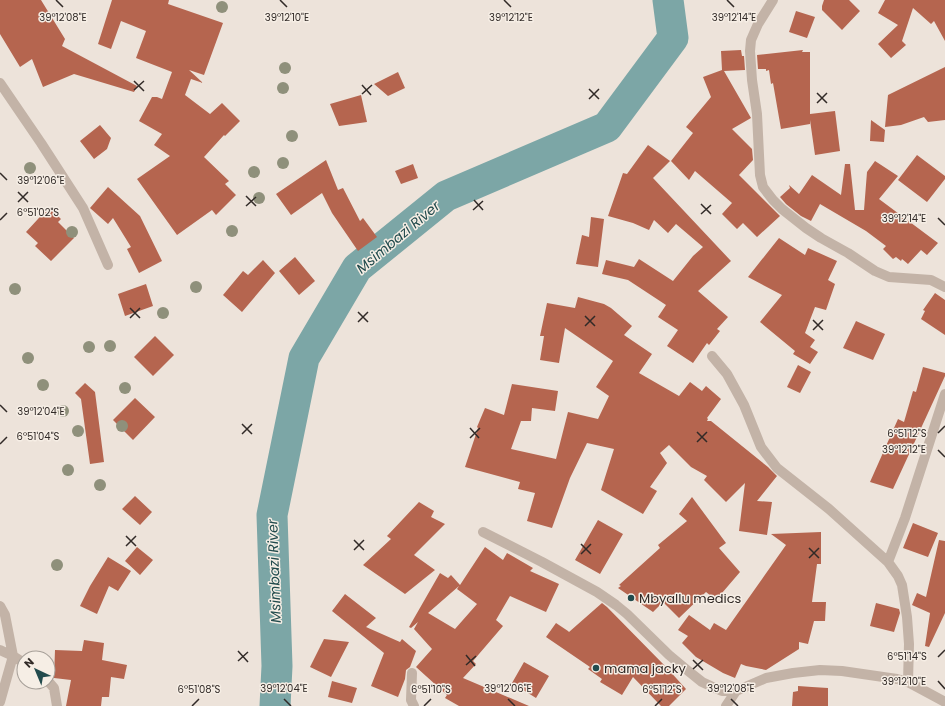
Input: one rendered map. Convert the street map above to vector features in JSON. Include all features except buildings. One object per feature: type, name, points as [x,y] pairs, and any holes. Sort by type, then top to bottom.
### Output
[{"type":"street","points":[[773,0],[758,24],[751,40],[750,51],[752,80],[757,114],[760,175],[763,186],[773,200],[782,209],[806,228],[875,271],[889,277],[931,280],[945,287]]},
{"type":"street","points":[[0,83],[41,143],[82,208],[108,265]]},
{"type":"street","points":[[712,356],[727,374],[744,404],[761,447],[777,468],[829,510],[888,562],[898,576],[902,585],[907,617],[909,644],[908,682]]},
{"type":"street","points":[[888,562],[905,518],[945,394]]},
{"type":"street","points":[[483,532],[597,592],[632,618],[668,655],[702,682],[722,691],[736,691],[766,678],[793,673],[820,670],[842,671],[908,682],[945,702]]},
{"type":"street","points":[[0,606],[6,615],[13,656],[0,702]]},
{"type":"street","points":[[0,650],[16,658]]},
{"type":"street","points":[[412,673],[411,700],[414,706]]},
{"type":"street","points":[[54,690],[57,706]]},
{"type":"street","points":[[726,706],[736,691]]},
{"type":"waterway","name":"Msimbazi River","points":[[275,706],[277,666],[272,515],[304,358],[357,268],[446,196],[607,127],[673,38],[668,0]]},
{"type":"place","name":"Mbyallu medics","points":[[631,598]]},
{"type":"place","name":"mama jacky","points":[[596,668]]}]
